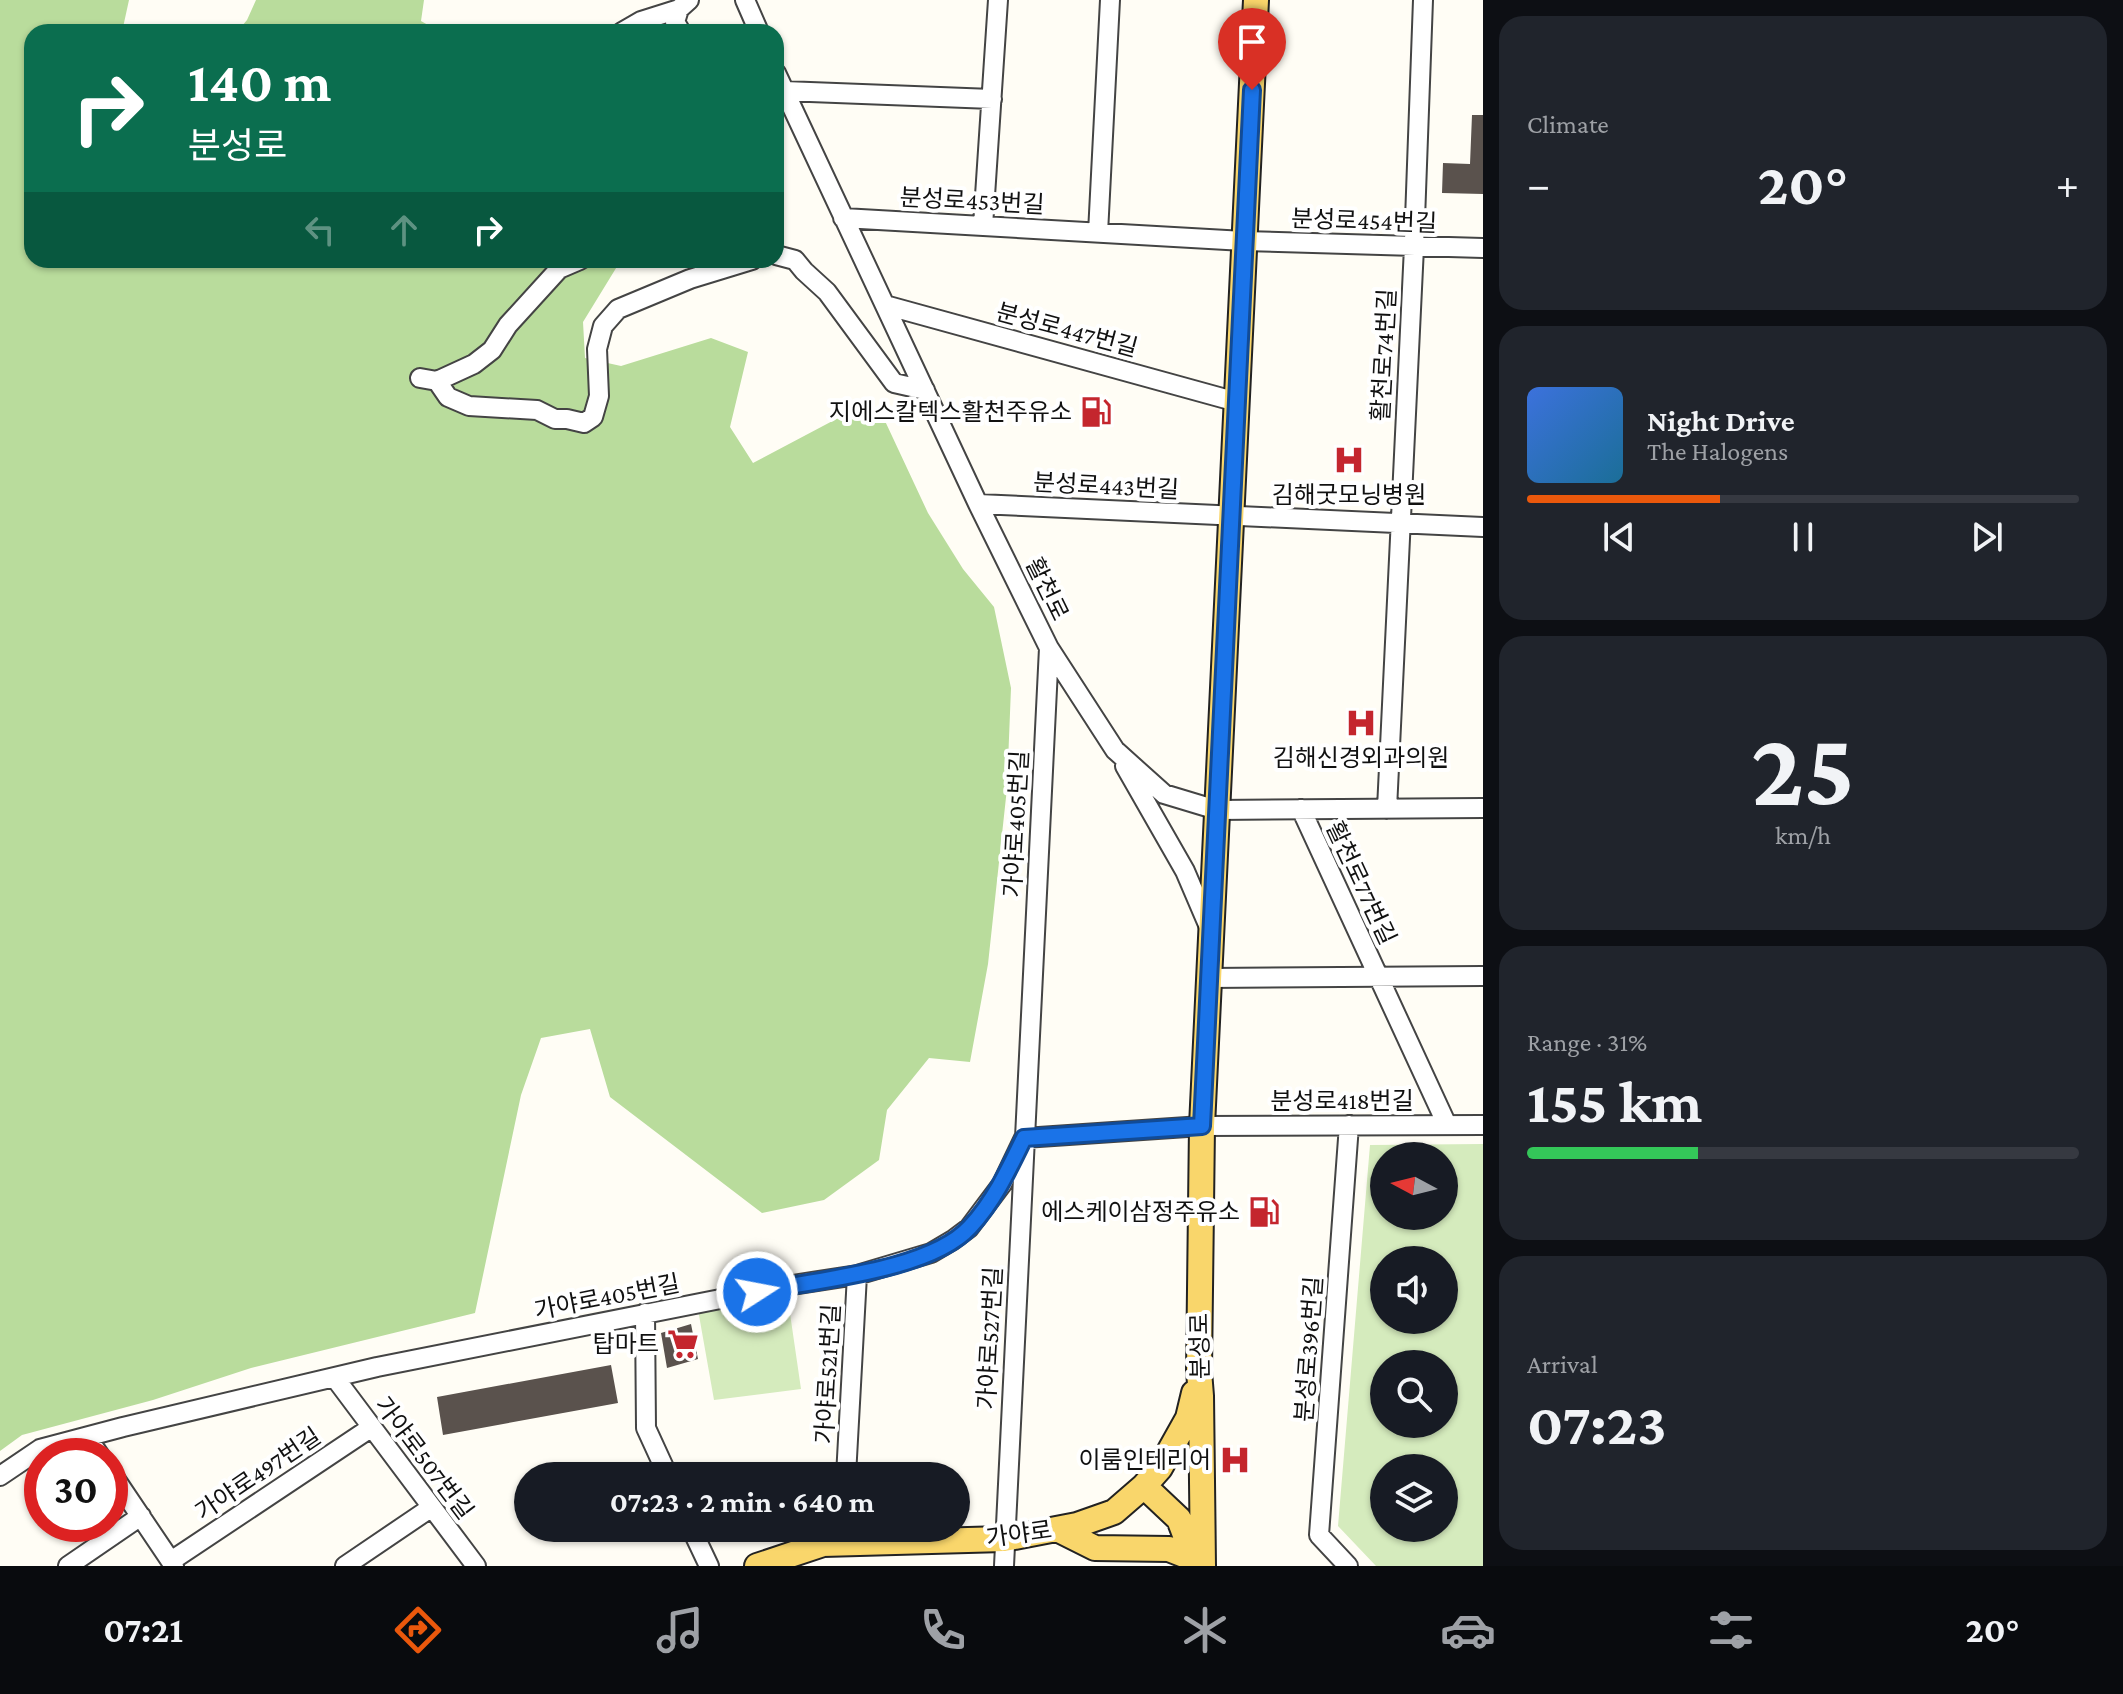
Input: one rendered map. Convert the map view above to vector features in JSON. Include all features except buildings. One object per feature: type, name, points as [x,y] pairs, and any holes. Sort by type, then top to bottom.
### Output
[{"type":"main road","name":"분성로","points":[[1198,1564],[1202,1126],[1256,0]]},
{"type":"main road","name":"가야로","points":[[970,1538],[1004,1539],[1077,1525],[1114,1512],[1160,1468],[1188,1418],[1199,1371]]},
{"type":"main road","points":[[1144,1486],[1179,1519],[1198,1564]]},
{"type":"main road","points":[[1057,1529],[1095,1548],[1169,1549],[1198,1564]]},
{"type":"main road","name":"가야로","points":[[757,1566],[827,1542]]},
{"type":"street","points":[[745,0],[756,24]]},
{"type":"street","points":[[983,226],[998,0]]},
{"type":"street","points":[[1098,233],[1110,0]]},
{"type":"street","name":"활천로74번길","points":[[1387,809],[1423,0]]},
{"type":"street","points":[[636,24],[684,4]]},
{"type":"street","points":[[676,24],[684,4]]},
{"type":"street","points":[[784,91],[992,99]]},
{"type":"street","name":"활천로","points":[[784,91],[1049,648],[1115,750],[1164,794],[1217,810],[1483,808]]},
{"type":"street","name":"분성로453번길","points":[[843,218],[1244,241]]},
{"type":"street","name":"분성로454번길","points":[[1244,241],[1483,248]]},
{"type":"street","points":[[784,257],[795,260],[827,292],[894,383],[925,390]]},
{"type":"street","points":[[561,268],[508,325],[492,350],[474,364],[428,380],[448,397],[469,406],[537,410],[555,419],[584,423],[593,417],[599,396],[597,349],[603,326],[618,309],[690,279],[726,268]]},
{"type":"street","name":"분성로447번길","points":[[885,305],[1237,402]]},
{"type":"street","name":"분성로443번길","points":[[978,504],[1483,527]]},
{"type":"street","name":"가야로405번길","points":[[0,1476],[40,1449],[377,1367],[645,1313],[857,1275],[931,1253],[969,1228],[1002,1184],[1024,1138],[1049,648]]},
{"type":"street","points":[[1115,750],[1185,871],[1211,933]]},
{"type":"street","name":"활천로77번길","points":[[1301,809],[1447,1125]]},
{"type":"street","points":[[1379,977],[1483,976]]},
{"type":"street","name":"활천로77번길","points":[[1209,978],[1379,977]]},
{"type":"street","name":"분성로396번길","points":[[1348,1566],[1319,1535],[1349,1125]]},
{"type":"street","name":"분성로418번길","points":[[1202,1126],[1483,1125]]},
{"type":"street","points":[[1024,1138],[1202,1126]]},
{"type":"street","name":"가야로527번길","points":[[1004,1566],[1024,1138]]},
{"type":"street","name":"가야로521번길","points":[[847,1462],[857,1275]]},
{"type":"street","points":[[645,1313],[646,1428],[662,1462]]},
{"type":"street","name":"가야로507번길","points":[[335,1378],[476,1566]]},
{"type":"street","name":"가야로497번길","points":[[128,1497],[172,1563],[372,1427]]},
{"type":"street","points":[[345,1566],[432,1507]]},
{"type":"street","points":[[68,1566],[141,1516]]},
{"type":"street","points":[[698,1542],[709,1566]]},
{"type":"green space","points":[[0,0],[129,0],[124,24],[24,24],[24,268],[616,268],[583,322],[585,358],[621,366],[711,338],[748,352],[730,427],[753,463],[840,417],[885,421],[928,513],[963,569],[994,607],[1011,688],[1007,788],[988,964],[970,1062],[929,1058],[887,1110],[879,1160],[824,1200],[762,1213],[610,1097],[590,1029],[541,1038],[521,1095],[475,1313],[251,1368],[153,1400],[22,1435],[0,1451]]},
{"type":"green space","points":[[256,0],[424,0],[421,21],[426,24],[244,24]]},
{"type":"green space","points":[[1458,1144],[1483,1144],[1483,1566],[1376,1566],[1338,1526],[1370,1145],[1370,1230],[1458,1230]]},
{"type":"green space","points":[[786,1286],[801,1389],[714,1400],[697,1304]]},
{"type":"place","name":"지에스칼텍스활천주유소","points":[[1096,412]]},
{"type":"place","name":"김해굿모닝병원","points":[[1349,460]]},
{"type":"place","name":"김해신경외과의원","points":[[1361,723]]},
{"type":"place","name":"에스케이삼정주유소","points":[[1264,1212]]},
{"type":"place","name":"탑마트","points":[[683,1344]]},
{"type":"place","name":"이룸인테리어","points":[[1235,1460]]},
{"type":"route","points":[[757,1292],[857,1275],[931,1253],[969,1228],[1002,1184],[1024,1138],[1202,1126],[1252,90]]}]
